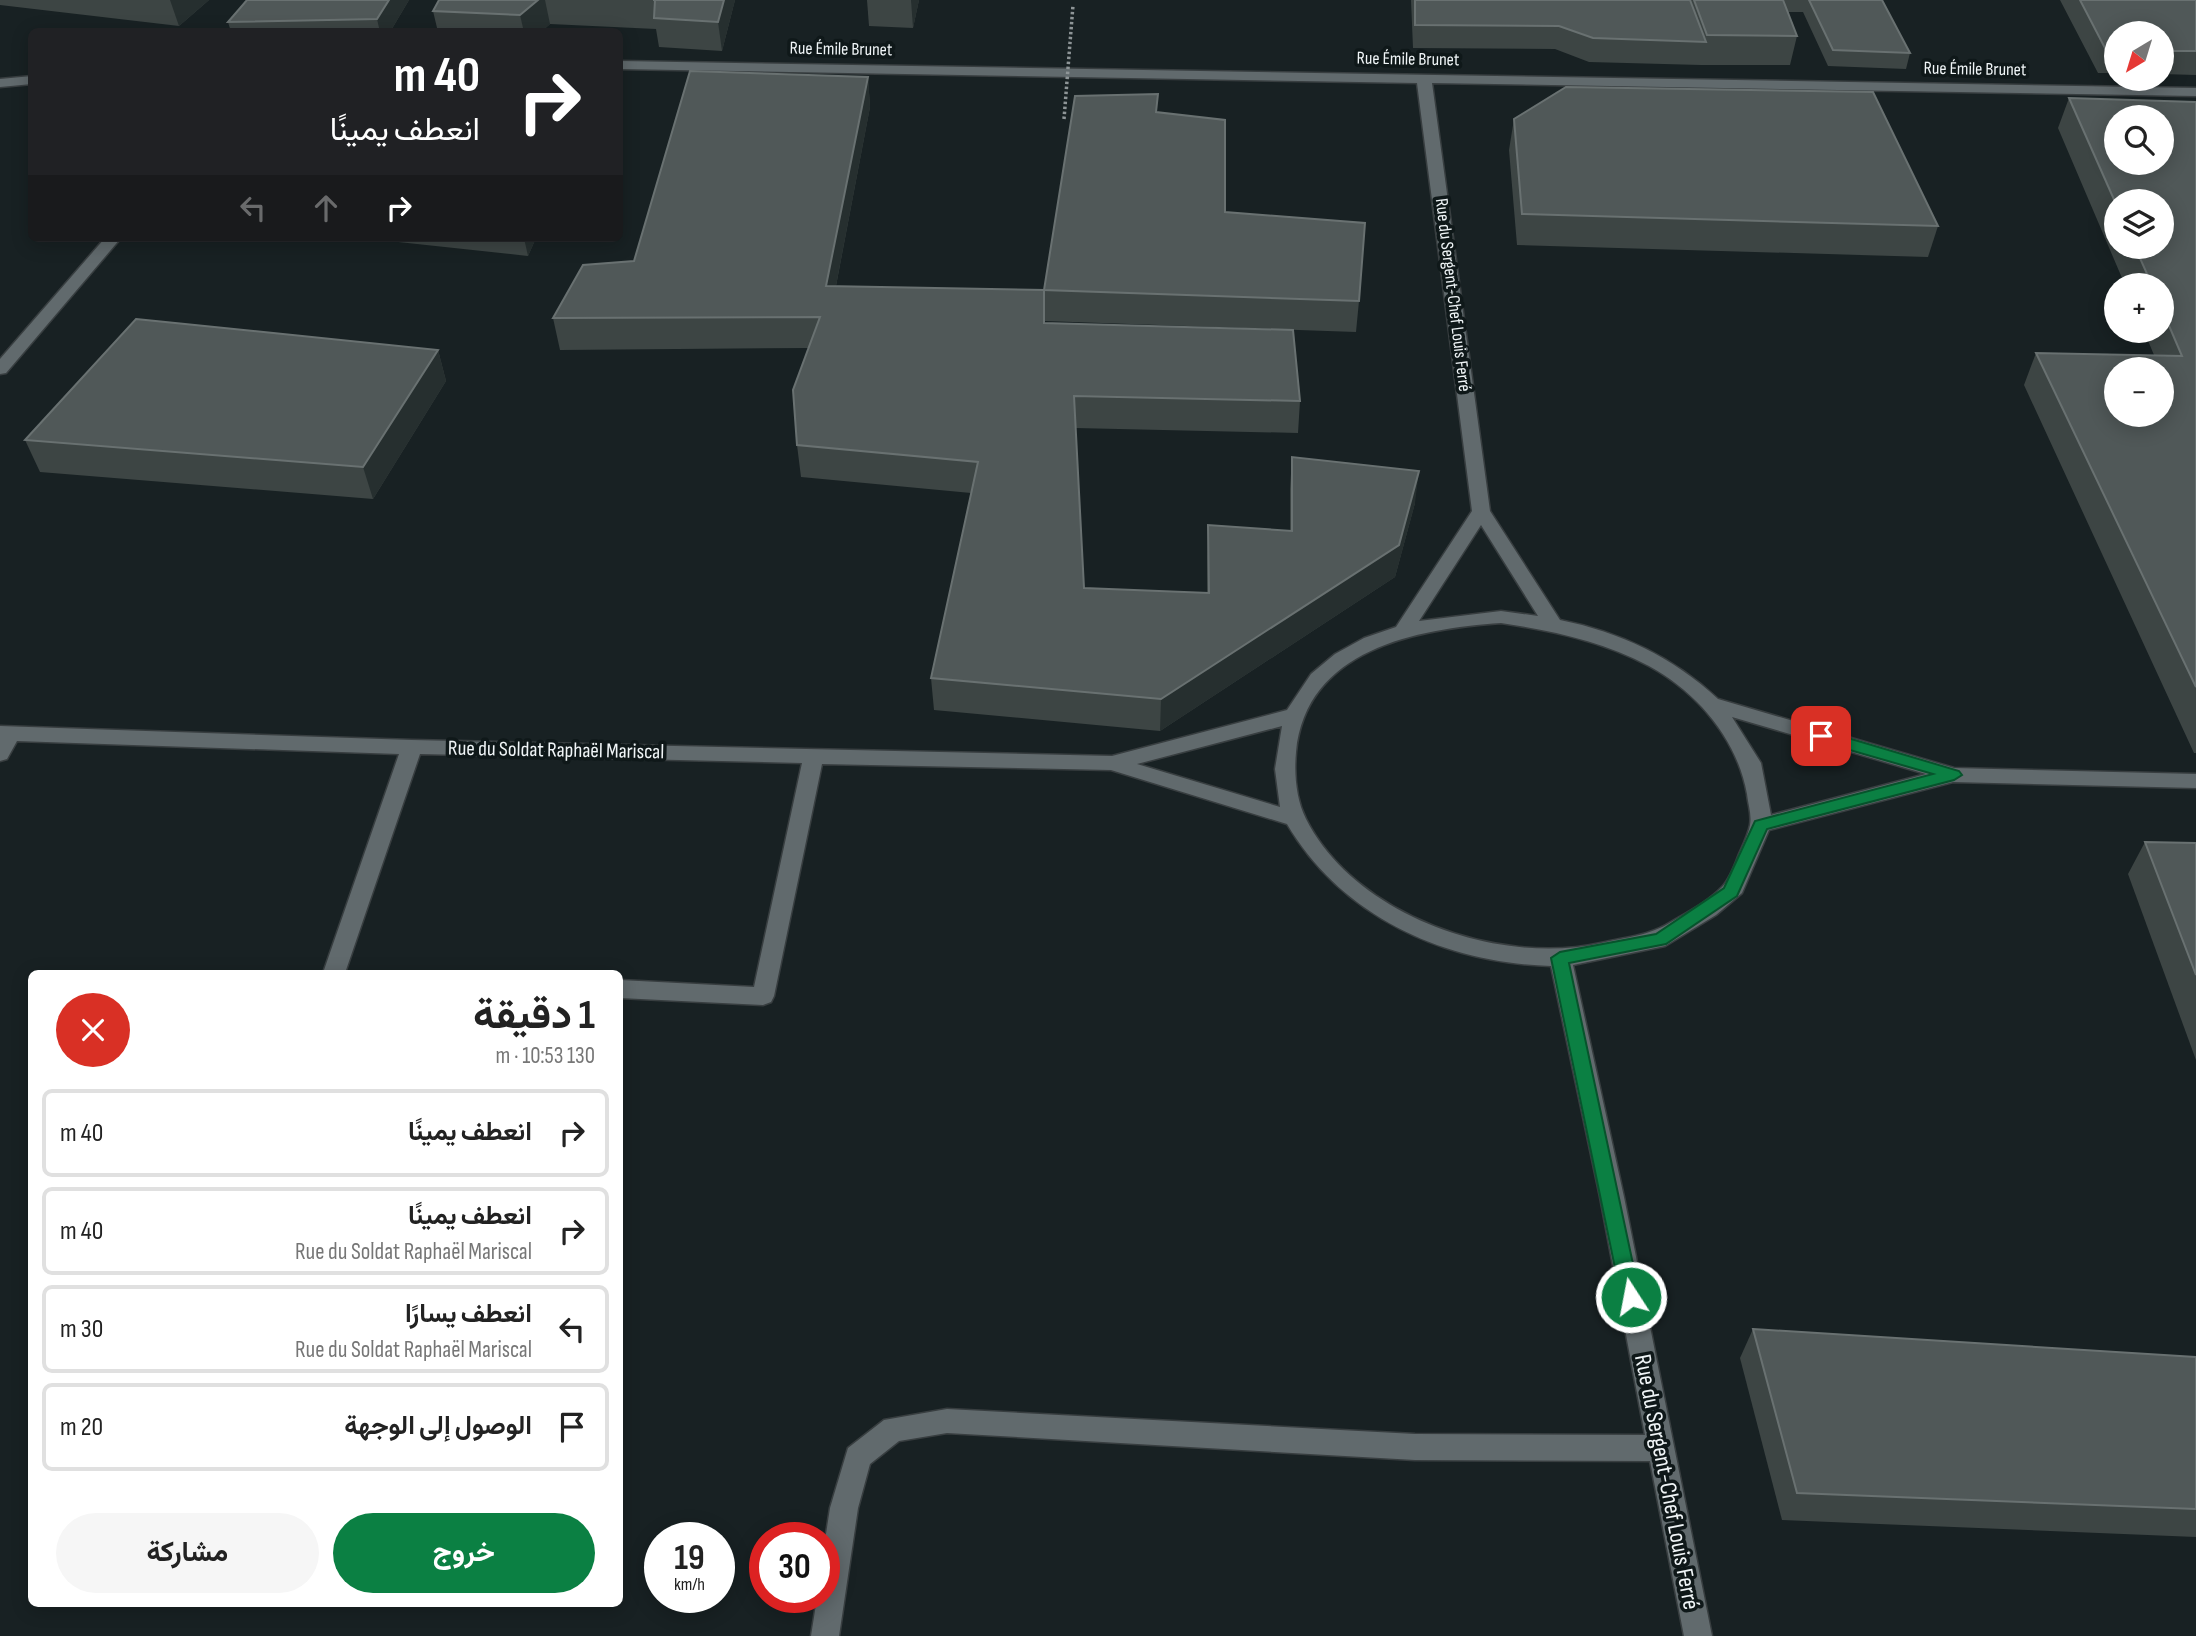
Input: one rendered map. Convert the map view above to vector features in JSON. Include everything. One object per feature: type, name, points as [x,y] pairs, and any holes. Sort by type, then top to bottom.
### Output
[{"type":"street","name":"Rue Émile Brunet","points":[[623,65],[2196,92]]},
{"type":"street","name":"Rue du Sergent-Chef Louis Ferré","points":[[1424,79],[1481,511],[1552,623]]},
{"type":"street","points":[[0,83],[28,80]]},
{"type":"street","points":[[0,369],[110,242]]},
{"type":"street","points":[[1404,629],[1481,511]]},
{"type":"street","points":[[1501,617],[1552,623],[1613,640],[1668,668],[1714,705],[1752,763],[1761,825],[1731,892],[1660,939],[1560,958],[1503,954],[1447,940],[1396,918],[1353,889],[1319,856],[1295,819],[1283,765],[1293,716],[1318,679],[1356,649],[1404,629],[1451,619],[1501,617]]},
{"type":"street","points":[[1714,705],[1954,775],[2196,781]]},
{"type":"street","name":"Rue du Soldat Raphaël Mariscal","points":[[1111,763],[1293,716]]},
{"type":"street","points":[[0,754],[6,733]]},
{"type":"street","name":"Rue du Soldat Raphaël Mariscal","points":[[6,733],[412,747],[1111,763],[1295,819]]},
{"type":"street","points":[[335,970],[412,747]]},
{"type":"street","points":[[623,989],[763,996],[814,755]]},
{"type":"street","points":[[1761,825],[1954,775]]},
{"type":"street","name":"Rue du Sergent-Chef Louis Ferré","points":[[1560,958],[1612,1197],[1659,1448],[1698,1636]]},
{"type":"street","points":[[825,1636],[844,1508],[858,1457],[893,1429],[947,1421],[1415,1447],[1659,1448]]},
{"type":"path","points":[[1064,119],[1073,5]]},
{"type":"building","points":[[247,0],[389,0],[377,19],[228,22]]},
{"type":"building","points":[[439,0],[538,0],[520,15],[433,11]]},
{"type":"building","points":[[655,0],[724,0],[718,22],[654,18]]},
{"type":"building","points":[[1415,0],[1690,0],[1706,42],[1593,38],[1559,26],[1415,25]]},
{"type":"building","points":[[1694,0],[1783,0],[1797,36],[1707,35]]},
{"type":"building","points":[[1809,0],[1882,0],[1910,53],[1833,50]]},
{"type":"building","points":[[2080,0],[2196,0],[2196,51],[2174,51],[2174,21],[2104,21],[2104,46]]},
{"type":"building","points":[[690,71],[868,77],[826,286],[1044,290],[1044,323],[1293,330],[1300,401],[1074,396],[1084,588],[1209,593],[1208,525],[1292,531],[1292,457],[1419,471],[1399,545],[1161,699],[931,678],[978,462],[797,445],[793,390],[820,317],[553,318],[583,265],[634,261]]},
{"type":"building","points":[[1566,87],[1873,92],[1938,226],[1522,214],[1514,119]]},
{"type":"building","points":[[1158,94],[1156,112],[1225,120],[1225,212],[1365,223],[1359,301],[1044,290],[1075,96]]},
{"type":"building","points":[[2069,98],[2196,102],[2196,687],[2036,353],[2182,356],[2174,337],[2174,273],[2147,273],[2140,259],[2174,259],[2174,189],[2109,189]]},
{"type":"building","points":[[136,319],[438,350],[363,467],[25,440]]},
{"type":"building","points":[[2145,842],[2196,843],[2196,975]]},
{"type":"building","points":[[1753,1329],[2196,1357],[2196,1509],[1797,1493]]},
{"type":"route","points":[[1631,1297],[1560,958],[1660,939],[1731,892],[1761,825],[1954,775],[1821,736]]}]
